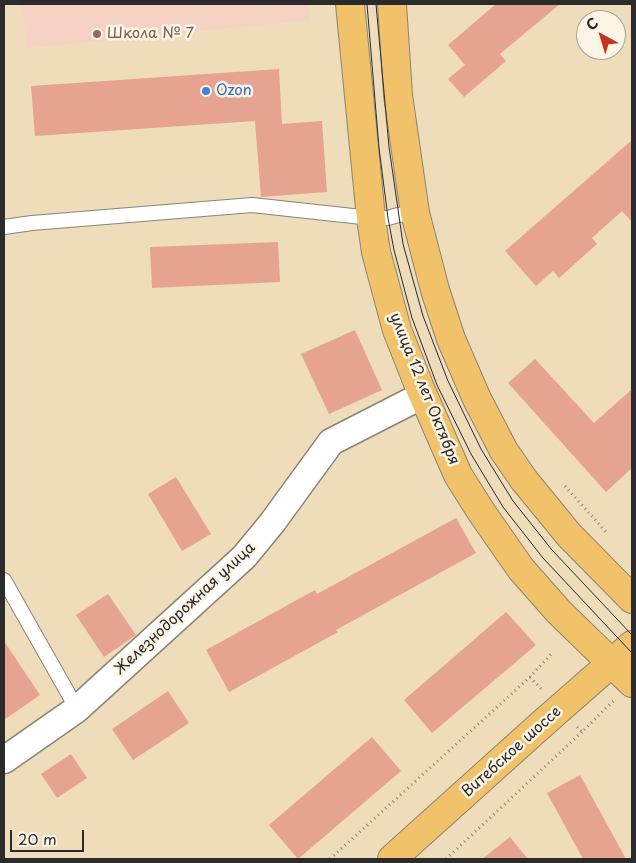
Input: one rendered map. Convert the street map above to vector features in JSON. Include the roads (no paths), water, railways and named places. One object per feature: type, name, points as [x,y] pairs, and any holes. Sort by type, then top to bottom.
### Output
[{"type":"main road","name":"улица 12 лет Октября","points":[[350,4],[371,218],[376,252],[397,330],[458,475],[521,569],[559,612],[612,664],[625,692]]},
{"type":"main road","points":[[392,4],[398,95],[415,213],[435,290],[451,339],[477,399],[504,452],[524,480],[564,528],[632,599]]},
{"type":"main road","name":"Витебское шоссе","points":[[392,859],[632,645]]},
{"type":"street","name":"Железнодорожная улица","points":[[4,760],[77,708],[244,557],[272,523],[331,442],[423,395]]},
{"type":"lane","points":[[4,227],[32,223],[252,205],[371,218],[388,218],[415,213]]},
{"type":"lane","points":[[4,580],[77,708]]},
{"type":"tram line","points":[[367,4],[379,148],[388,218],[394,250],[412,318],[437,385],[471,454],[503,507],[543,558],[632,653]]},
{"type":"tram line","points":[[376,4],[389,147],[403,244],[423,316],[448,381],[481,449],[513,501],[552,550],[632,635]]},
{"type":"place","name":"Школа № 7","points":[[97,34]]},
{"type":"place","name":"Ozon","points":[[206,91]]}]
